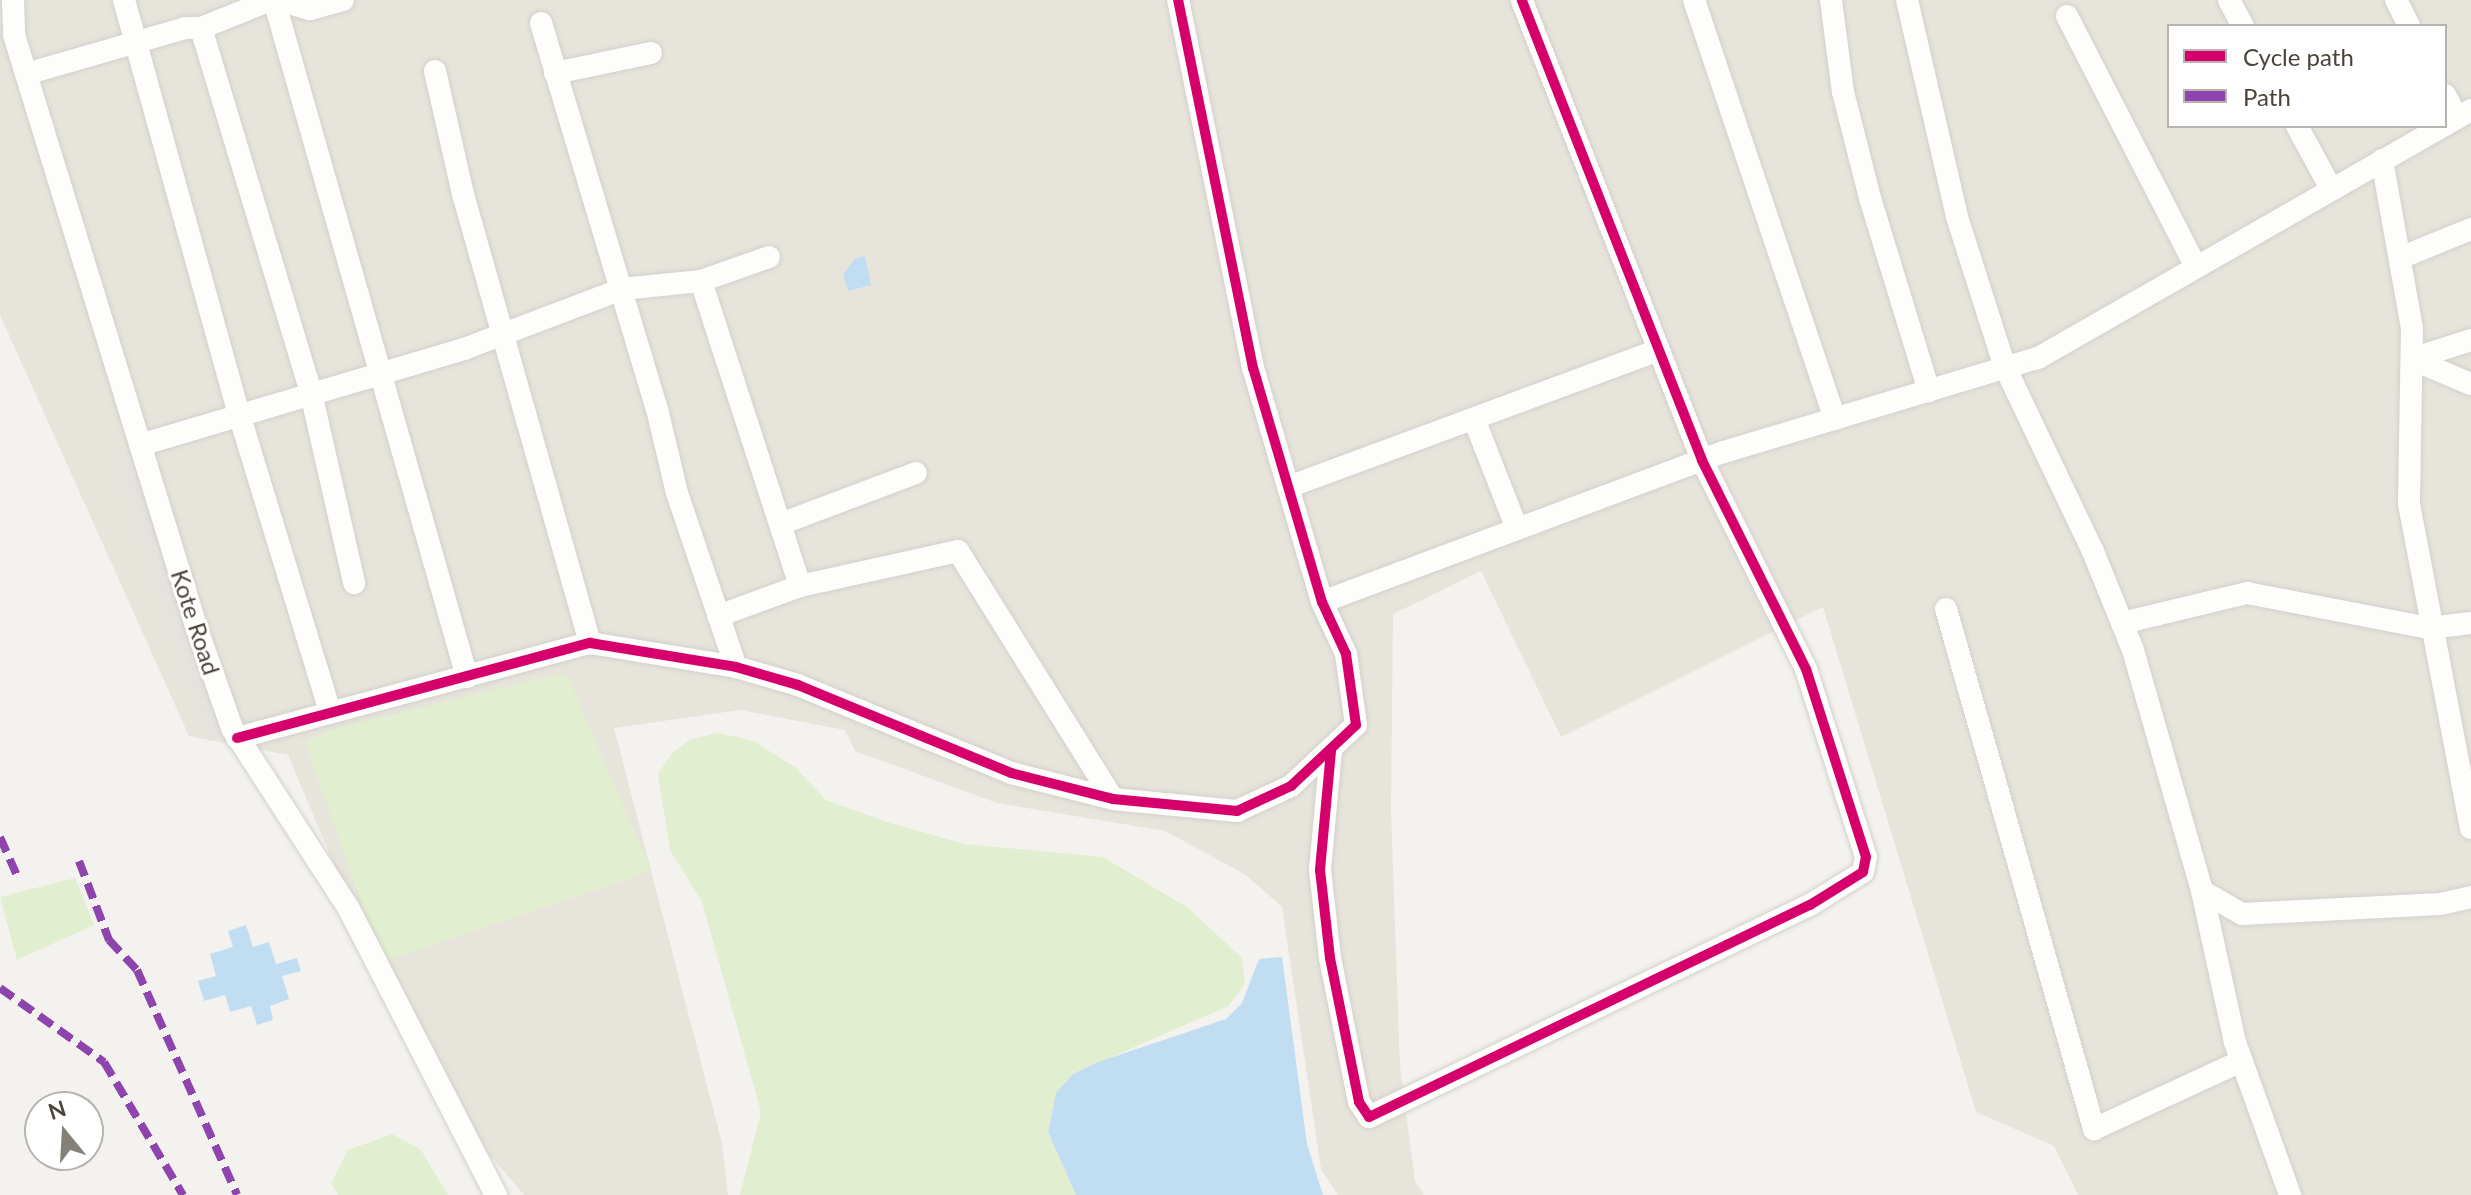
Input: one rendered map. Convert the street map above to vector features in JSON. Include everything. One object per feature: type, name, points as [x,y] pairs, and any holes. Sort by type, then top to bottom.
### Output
[{"type":"street","name":"Kote Road","points":[[13,0],[14,35],[197,629],[237,738],[349,909],[496,1195]]},
{"type":"street","points":[[124,0],[239,414],[330,712]]},
{"type":"street","points":[[26,74],[185,28],[201,28],[274,0],[310,9],[343,0]]},
{"type":"street","points":[[274,0],[383,372],[467,677]]},
{"type":"street","points":[[237,738],[590,643],[736,667],[798,685],[1011,773],[1113,799],[1237,811],[1291,786],[1356,725],[1346,654],[1322,602],[1291,486],[1253,368],[1178,0]]},
{"type":"street","points":[[1331,751],[1320,870],[1330,958],[1356,1088],[1369,1117],[1810,905],[1863,872],[1866,857],[1806,669],[1702,460],[1522,0]]},
{"type":"street","points":[[1694,0],[1835,419]]},
{"type":"street","points":[[1831,0],[1843,92],[1866,183],[1929,391]]},
{"type":"street","points":[[1907,0],[1957,217],[2005,367],[2122,623],[2202,891],[2241,1061],[2290,1195]]},
{"type":"street","points":[[2229,0],[2242,24]]},
{"type":"street","points":[[2396,0],[2408,24]]},
{"type":"street","points":[[2067,16],[2196,267]]},
{"type":"street","points":[[541,23],[622,289],[677,493],[736,667]]},
{"type":"street","points":[[201,28],[311,393],[354,583]]},
{"type":"street","points":[[555,73],[651,53]]},
{"type":"street","points":[[435,71],[501,335],[590,643]]},
{"type":"street","points":[[2447,101],[2454,120]]},
{"type":"street","points":[[2298,128],[2331,189]]},
{"type":"street","points":[[1322,602],[1702,460],[2038,358],[2440,128]]},
{"type":"street","points":[[2382,160],[2412,328],[2409,504],[2431,628],[2463,756],[2471,828]]},
{"type":"street","points":[[2400,258],[2471,229]]},
{"type":"street","points":[[140,445],[501,335],[622,289],[701,281],[769,257]]},
{"type":"street","points":[[701,281],[783,523],[800,586]]},
{"type":"street","points":[[2412,359],[2471,340]]},
{"type":"street","points":[[1291,486],[1658,350]]},
{"type":"street","points":[[2412,359],[2471,384]]},
{"type":"street","points":[[1474,419],[1517,529]]},
{"type":"street","points":[[783,523],[916,473]]},
{"type":"street","points":[[718,616],[800,586],[958,551],[1113,799]]},
{"type":"street","points":[[2122,623],[2247,593],[2431,628],[2471,623]]},
{"type":"street","points":[[1946,609],[2094,1129],[2241,1061]]},
{"type":"street","points":[[2202,891],[2242,914],[2470,900]]},
{"type":"shaded area","points":[[0,0],[2471,0],[2471,1195],[2078,1195],[2054,1146],[1976,1112],[1823,607],[1561,737],[1481,571],[1393,614],[1391,811],[1400,1066],[1415,1181],[1424,1195],[1338,1195],[1321,1169],[1282,907],[1246,875],[1165,831],[997,803],[855,751],[845,730],[740,710],[614,728],[722,1143],[728,1195],[524,1195],[424,1078],[288,755],[189,736],[0,315]]},
{"type":"shaded area","points":[[132,451],[230,735],[209,742],[111,458]]},
{"type":"green space","points":[[566,673],[651,871],[382,962],[305,742],[331,729]]},
{"type":"green space","points":[[718,733],[754,741],[796,768],[826,800],[890,823],[965,844],[1103,857],[1188,908],[1242,958],[1245,984],[1228,1006],[1073,1074],[1056,1093],[1048,1132],[1076,1195],[740,1195],[761,1112],[702,902],[670,850],[658,774],[672,753],[691,739]]},
{"type":"green space","points":[[75,878],[94,925],[17,960],[0,897]]},
{"type":"green space","points":[[392,1134],[421,1150],[448,1195],[338,1195],[331,1183],[348,1150]]},
{"type":"water","points":[[865,256],[871,285],[848,291],[843,274],[856,258]]},
{"type":"water","points":[[246,925],[253,947],[269,942],[276,964],[297,958],[301,971],[282,976],[289,999],[270,1006],[273,1020],[257,1025],[251,1006],[230,1012],[225,995],[204,1001],[198,981],[216,976],[210,954],[233,947],[228,931]]},
{"type":"water","points":[[1282,957],[1307,1144],[1323,1195],[1076,1195],[1048,1132],[1056,1093],[1073,1074],[1098,1062],[1226,1019],[1242,1003],[1259,959]]},
{"type":"marked path","points":[[0,837],[19,880]]},
{"type":"marked path","points":[[79,861],[109,940],[137,970],[237,1195]]},
{"type":"marked path","points":[[0,988],[104,1062],[183,1195]]},
{"type":"cycle path","points":[[237,738],[590,643],[736,667],[798,685],[1011,773],[1113,799],[1237,811],[1291,786],[1356,725],[1346,654],[1322,602],[1253,368],[1178,0]]},
{"type":"cycle path","points":[[1331,751],[1320,870],[1330,958],[1359,1102],[1369,1117],[1810,905],[1863,872],[1866,857],[1806,669],[1702,460],[1522,0]]}]
